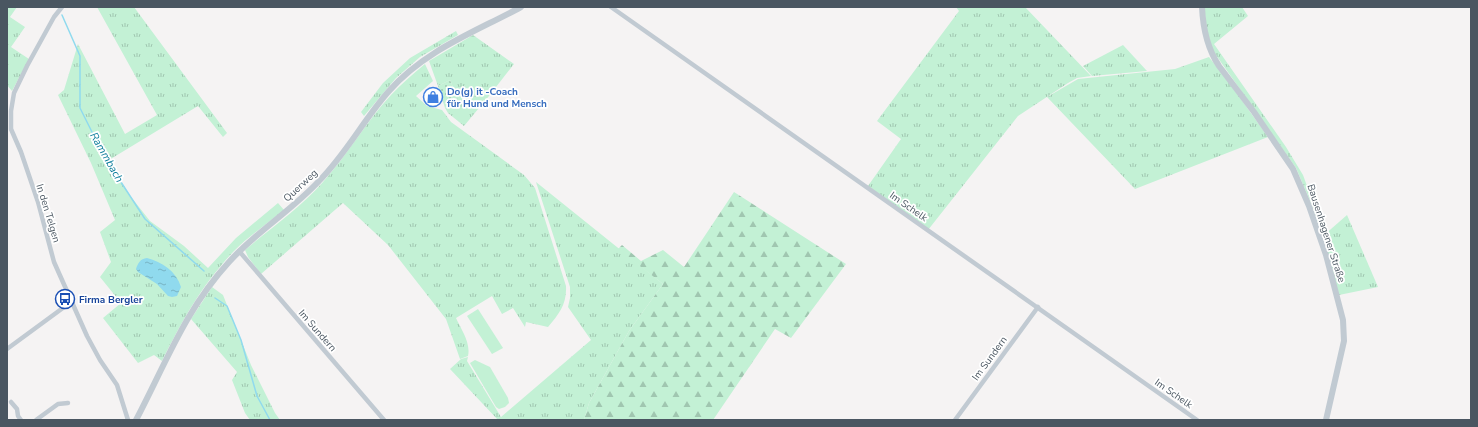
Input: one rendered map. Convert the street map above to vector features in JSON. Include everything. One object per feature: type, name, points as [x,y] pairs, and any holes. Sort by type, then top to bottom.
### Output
[{"type":"street","name":"In den Telgen","points":[[62,7],[54,17],[14,93],[9,130],[21,152],[38,202],[54,262],[71,302],[100,360],[118,385],[128,420]]},
{"type":"street","name":"Querweg","points":[[136,420],[194,308],[212,282],[239,251],[304,197],[320,180],[343,152],[371,112],[389,90],[404,75],[436,51],[521,7]]},
{"type":"street","name":"Im Schelk","points":[[611,7],[1197,420]]},
{"type":"street","name":"Bausenhagener Straße","points":[[1202,7],[1204,29],[1211,54],[1293,169],[1309,206],[1326,255],[1343,320],[1344,341],[1326,420]]},
{"type":"street","name":"Im Sundern","points":[[239,251],[384,420]]},
{"type":"street","points":[[7,349],[71,302]]},
{"type":"street","name":"Im Sundern","points":[[955,420],[1038,307]]},
{"type":"street","points":[[11,402],[17,409],[18,416],[22,420]]},
{"type":"street","points":[[36,420],[58,404],[68,403]]},
{"type":"green space","points":[[7,7],[17,7],[10,17],[25,27],[11,47],[29,59],[12,91],[7,85]]},
{"type":"green space","points":[[97,7],[134,7],[227,133],[223,137],[198,106],[109,160],[128,193],[150,221],[184,246],[208,268],[236,238],[278,203],[284,210],[240,245],[222,264],[202,290],[185,317],[162,361],[154,355],[138,363],[103,318],[121,303],[100,277],[111,262],[100,232],[115,220],[91,163],[58,95],[64,90],[78,44],[125,134],[157,115]]},
{"type":"green space","points":[[956,7],[1025,7],[1091,76],[1077,78],[1018,116],[928,230],[868,186],[901,139],[877,121],[959,11]]},
{"type":"green space","points":[[1204,7],[1242,7],[1248,16],[1214,44],[1286,147],[1303,175],[1324,232],[1322,234],[1296,168],[1213,51],[1207,31]]},
{"type":"green space","points":[[456,31],[458,35],[420,57],[396,78],[364,116],[361,112],[383,83],[410,58]]},
{"type":"green space","points":[[473,35],[514,64],[464,126],[448,113],[445,108],[459,102],[450,80],[438,86],[429,61]]},
{"type":"green space","points":[[1123,45],[1147,71],[1092,76],[1083,66]]},
{"type":"green space","points":[[1209,57],[1268,137],[1135,189],[1047,97],[1078,79],[1175,69]]},
{"type":"green space","points":[[425,64],[433,81],[416,96],[427,106],[442,110],[451,122],[524,175],[535,188],[566,286],[562,308],[548,327],[526,322],[525,327],[513,308],[502,314],[492,296],[456,318],[465,336],[469,351],[468,356],[460,359],[446,319],[388,245],[343,203],[261,274],[248,257],[245,250],[295,209],[323,182],[382,105],[399,87]]},
{"type":"green space","points":[[450,80],[459,102],[445,108],[438,86]]},
{"type":"green space","points":[[536,182],[663,284],[629,331],[589,403],[584,420],[498,420],[450,369],[461,359],[468,357],[467,361],[501,417],[591,340],[568,307],[570,287]]},
{"type":"green space","points":[[734,192],[846,264],[791,338],[775,329],[713,420],[584,420],[589,403],[629,331],[663,284],[618,249],[622,245],[641,261],[663,250],[684,267]]},
{"type":"green space","points":[[1347,215],[1378,287],[1339,295],[1323,236]]},
{"type":"green space","points":[[212,287],[223,295],[251,365],[280,420],[250,420],[245,413],[232,380],[237,372],[191,319]]},
{"type":"green space","points":[[478,309],[503,348],[492,354],[467,316]]},
{"type":"green space","points":[[475,360],[490,367],[508,398],[509,403],[505,407],[499,409],[496,407],[470,363]]},
{"type":"water","points":[[147,258],[168,268],[176,276],[181,287],[177,296],[168,296],[157,284],[138,272],[136,269],[139,263],[141,260]]},
{"type":"waterway","name":"Rammbach","points":[[62,15],[80,56],[80,108],[104,156],[145,219],[204,271]]},
{"type":"waterway","name":"Rammbach","points":[[215,298],[227,306],[241,340],[257,396],[270,420]]},
{"type":"place","name":"Do(g) it -Coach für Hund und Mensch","points":[[433,97]]},
{"type":"place","name":"Firma Bergler","points":[[65,299]]}]
